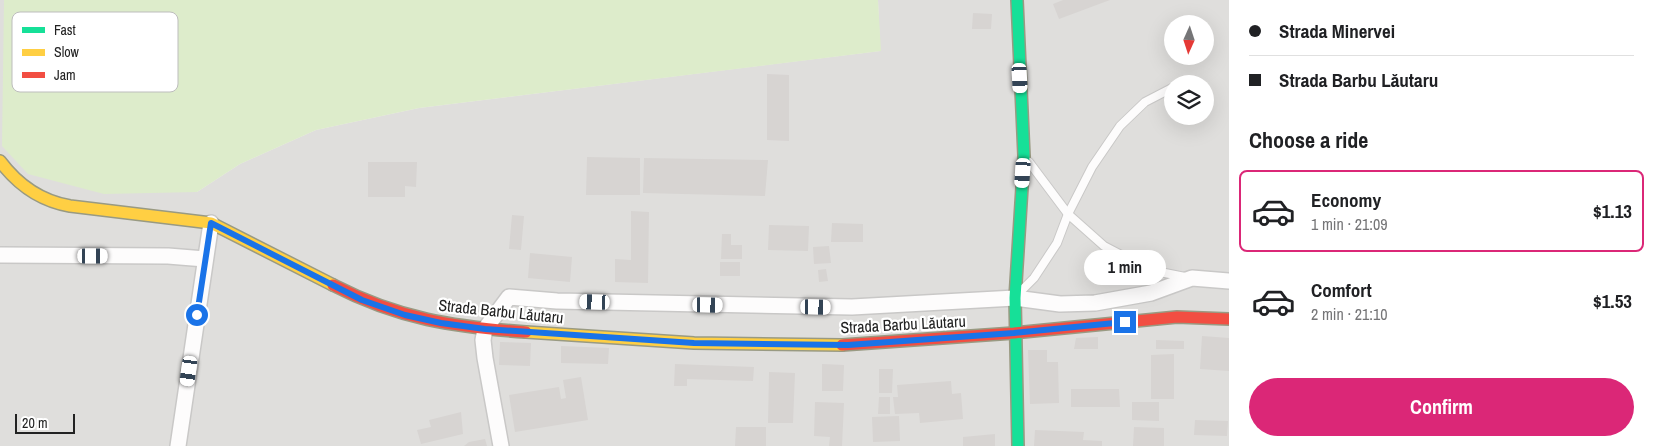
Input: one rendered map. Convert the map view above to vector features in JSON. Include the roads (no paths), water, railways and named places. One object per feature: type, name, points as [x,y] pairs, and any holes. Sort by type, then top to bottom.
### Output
[{"type":"street","points":[[1017,0],[1024,156],[1014,333],[1018,446]]},
{"type":"street","points":[[0,161],[6,171],[49,201],[70,206],[211,223],[178,446]]},
{"type":"street","name":"Strada Barbu Lăutaru","points":[[211,223],[362,300],[405,315],[441,323],[485,329],[694,343],[848,345],[1014,333],[1177,317],[1229,319]]},
{"type":"street","points":[[0,255],[168,256],[205,260]]},
{"type":"street","points":[[501,446],[483,340],[485,329],[509,297],[557,301],[852,307],[1015,298],[1060,304],[1095,303],[1151,293],[1192,278],[1229,281]]},
{"type":"lane","points":[[1015,298],[1034,278],[1057,243],[1068,214],[1092,167],[1120,126],[1145,102],[1164,92]]},
{"type":"lane","points":[[1024,156],[1068,214],[1104,246],[1150,270],[1192,278]]}]
